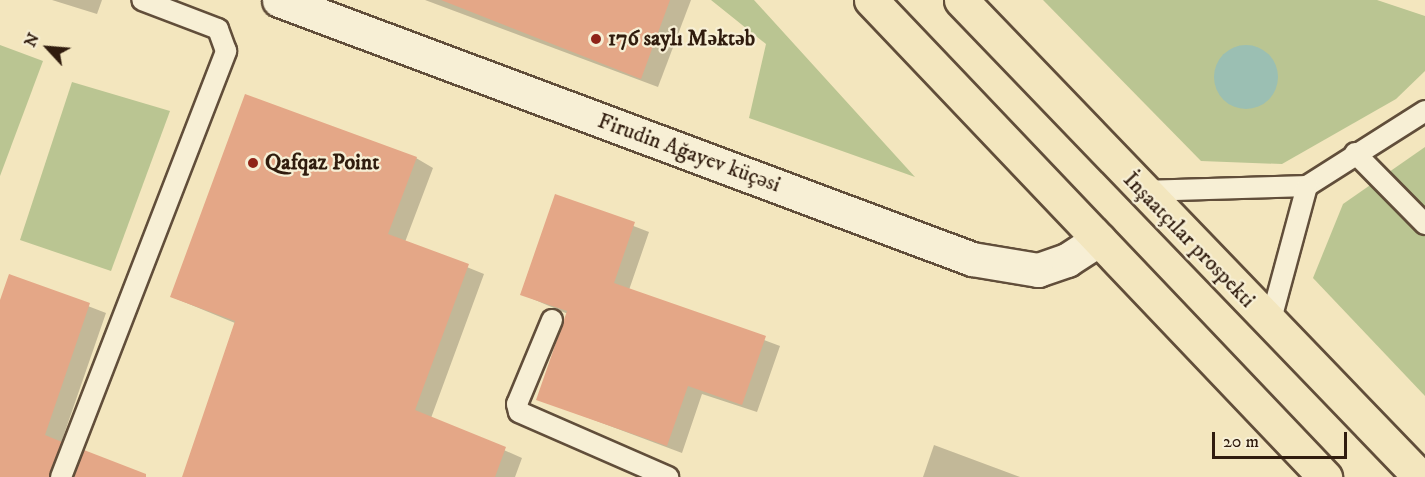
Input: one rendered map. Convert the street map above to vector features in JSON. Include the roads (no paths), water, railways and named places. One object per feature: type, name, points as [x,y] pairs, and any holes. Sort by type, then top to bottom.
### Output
[{"type":"main road","points":[[871,0],[1325,477]]},
{"type":"main road","name":"İnşaatçılar prospekti","points":[[961,0],[1420,477]]},
{"type":"street","name":"Firudin Ağayev küçəsi","points":[[279,0],[972,259],[1038,270],[1067,260],[1099,238]]},
{"type":"street","points":[[981,0],[1017,59]]},
{"type":"lane","points":[[61,477],[226,51],[218,29],[142,0]]},
{"type":"lane","points":[[1143,191],[1307,186],[1355,153],[1425,111]]},
{"type":"lane","points":[[1355,153],[1425,224]]},
{"type":"lane","points":[[1270,323],[1307,186]]},
{"type":"lane","points":[[552,320],[517,404],[519,412],[668,477]]},
{"type":"water","points":[[1246,45],[1269,54],[1278,77],[1269,100],[1246,109],[1223,100],[1214,77],[1223,54]]},
{"type":"place","name":"176 saylı Məktəb","points":[[596,39]]},
{"type":"place","name":"Qafqaz Point","points":[[253,163]]}]
